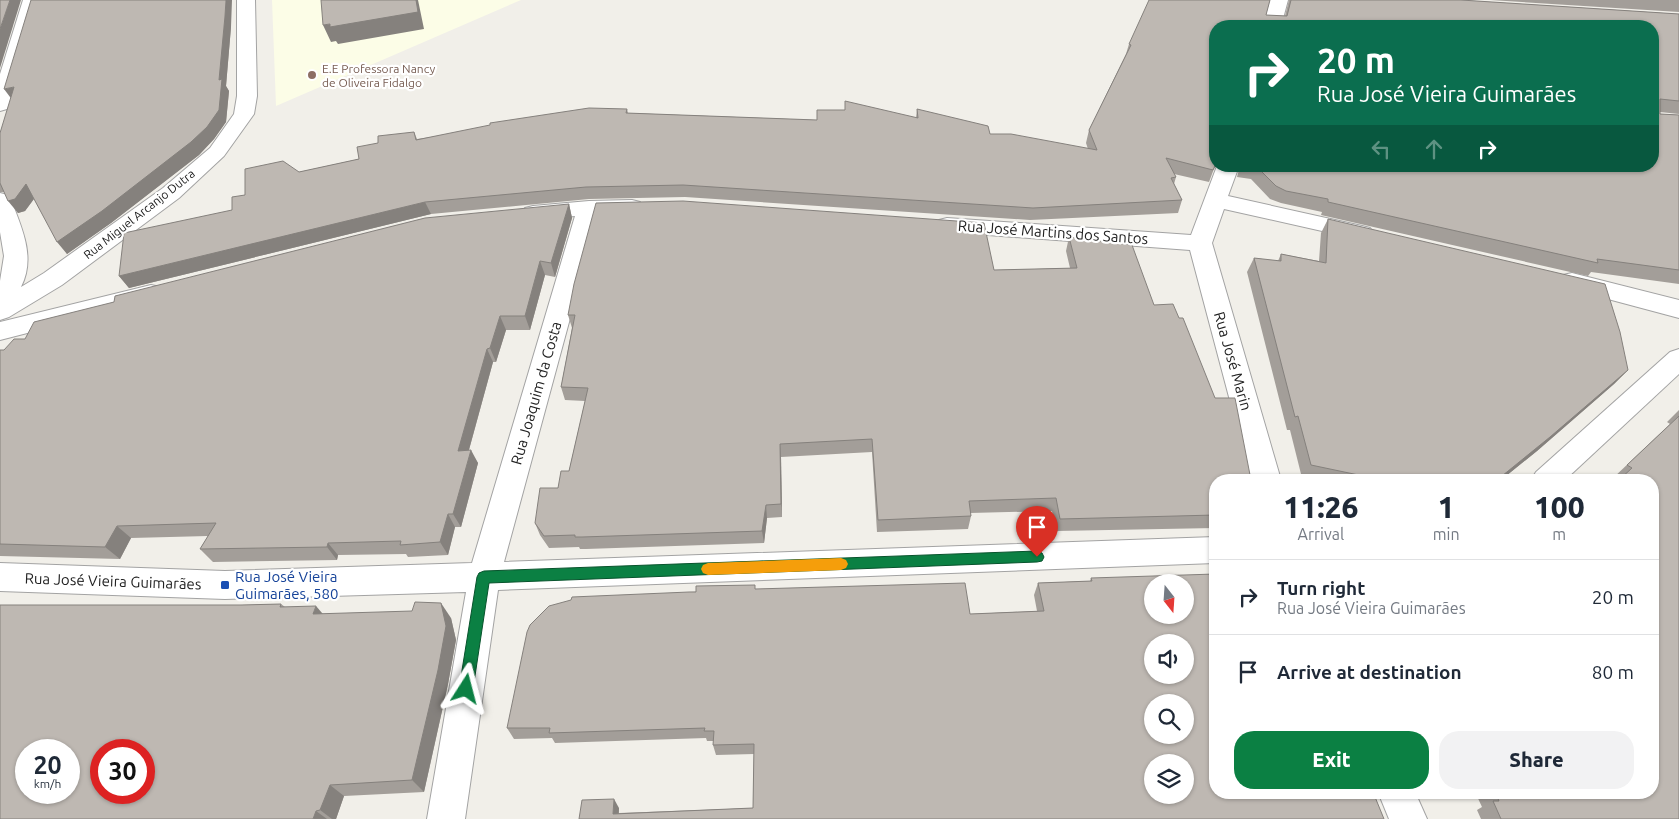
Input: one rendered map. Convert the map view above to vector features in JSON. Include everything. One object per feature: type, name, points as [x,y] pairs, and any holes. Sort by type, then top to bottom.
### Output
[{"type":"street","points":[[0,105],[32,0]]},
{"type":"street","name":"Rua Miguel Arcanjo Dutra","points":[[0,311],[53,279],[171,192],[217,152],[244,114],[246,105],[246,0]]},
{"type":"street","points":[[1274,20],[1279,0]]},
{"type":"street","points":[[1200,243],[1226,172]]},
{"type":"street","points":[[0,200],[10,224],[17,257],[14,276],[0,302]]},
{"type":"street","points":[[1215,200],[1386,239]]},
{"type":"street","points":[[510,215],[589,208],[656,207]]},
{"type":"street","name":"Rua Joaquim da Costa","points":[[446,819],[484,577],[589,208]]},
{"type":"street","name":"Rua José Martins dos Santos","points":[[922,223],[1200,243]]},
{"type":"street","name":"Rua José Marin","points":[[1200,243],[1264,474]]},
{"type":"street","points":[[1548,276],[1679,309]]},
{"type":"street","points":[[0,331],[172,288]]},
{"type":"street","points":[[1553,474],[1679,359]]},
{"type":"street","name":"Rua José Vieira Guimarães","points":[[0,577],[225,585],[1209,550]]},
{"type":"street","points":[[1399,799],[1408,819]]},
{"type":"shaded area","name":"E.E Professora Nancy de Oliveira Fidalgo","points":[[272,0],[521,0],[276,106]]},
{"type":"building","points":[[0,0],[10,0],[0,29]]},
{"type":"building","points":[[31,0],[226,0],[219,80],[222,79],[219,110],[207,127],[191,142],[102,211],[57,242],[26,184],[15,199],[8,201],[0,183],[0,133],[14,87],[4,89]]},
{"type":"building","points":[[321,0],[416,0],[418,12],[330,27],[330,24],[323,25]]},
{"type":"building","points":[[1149,0],[1270,0],[1266,15],[1287,16],[1291,0],[1461,0],[1679,14],[1679,101],[1660,99],[1660,114],[1679,115],[1679,270],[1597,259],[1598,263],[1328,202],[1328,199],[1286,191],[1276,186],[1262,172],[1659,172],[1659,20],[1209,20],[1209,169],[1166,158],[1176,177],[1171,178],[1182,200],[1033,208],[683,185],[586,187],[425,202],[119,276],[124,233],[232,210],[232,197],[245,195],[245,169],[283,161],[299,172],[359,159],[357,147],[378,143],[378,136],[414,132],[416,140],[490,125],[490,123],[589,108],[627,109],[626,113],[817,120],[817,110],[845,110],[845,101],[918,118],[917,109],[988,126],[990,134],[1011,134],[1097,150],[1089,130],[1131,45],[1129,44]]},
{"type":"building","points":[[683,201],[984,223],[994,270],[1077,268],[1069,237],[1132,245],[1154,305],[1173,304],[1179,318],[1183,318],[1215,398],[1235,398],[1250,474],[1209,474],[1209,515],[1060,519],[1056,498],[969,501],[971,516],[878,520],[872,439],[780,444],[781,504],[766,505],[762,531],[582,537],[575,537],[575,535],[544,536],[535,523],[540,488],[558,488],[561,471],[569,471],[588,388],[561,387],[575,315],[568,315],[574,284],[596,203]]},
{"type":"building","points":[[569,204],[551,263],[540,261],[525,316],[500,316],[490,348],[487,349],[458,451],[471,450],[453,514],[448,514],[440,542],[400,545],[401,541],[328,543],[327,547],[200,549],[216,523],[117,526],[105,547],[0,544],[0,350],[4,350],[14,339],[25,339],[34,322],[114,302],[115,296],[425,218]]},
{"type":"building","points":[[1328,219],[1605,284],[1620,332],[1628,370],[1504,474],[1354,474],[1311,465],[1298,416],[1295,417],[1254,258],[1281,261],[1281,254],[1326,263]]},
{"type":"building","points":[[1679,416],[1679,819],[1501,819],[1493,801],[1499,801],[1498,799],[1659,799],[1659,474],[1626,474],[1632,468],[1627,465]]},
{"type":"building","points":[[1209,574],[1209,799],[1376,799],[1384,819],[579,819],[582,800],[614,799],[613,814],[753,808],[754,744],[713,745],[714,731],[704,731],[705,728],[549,733],[550,728],[507,728],[530,625],[549,606],[571,600],[572,597],[696,592],[696,586],[755,585],[755,589],[965,583],[970,614],[1044,611],[1038,583],[1092,581],[1091,578],[1144,576],[1144,624],[1194,624],[1194,575]]},
{"type":"building","points":[[415,602],[441,603],[446,626],[438,670],[412,780],[330,785],[320,810],[316,811],[313,819],[0,819],[0,605],[281,604],[280,607],[316,606],[313,614],[412,611]]},
{"type":"slow traffic","points":[[708,569],[841,564]]},
{"type":"place","name":"E.E Professora Nancy de Oliveira Fidalgo","points":[[312,75]]},
{"type":"place","name":"Rua José Vieira Guimarães, 580","points":[[225,585]]},
{"type":"route","points":[[466,689],[484,577],[1037,557]]}]
